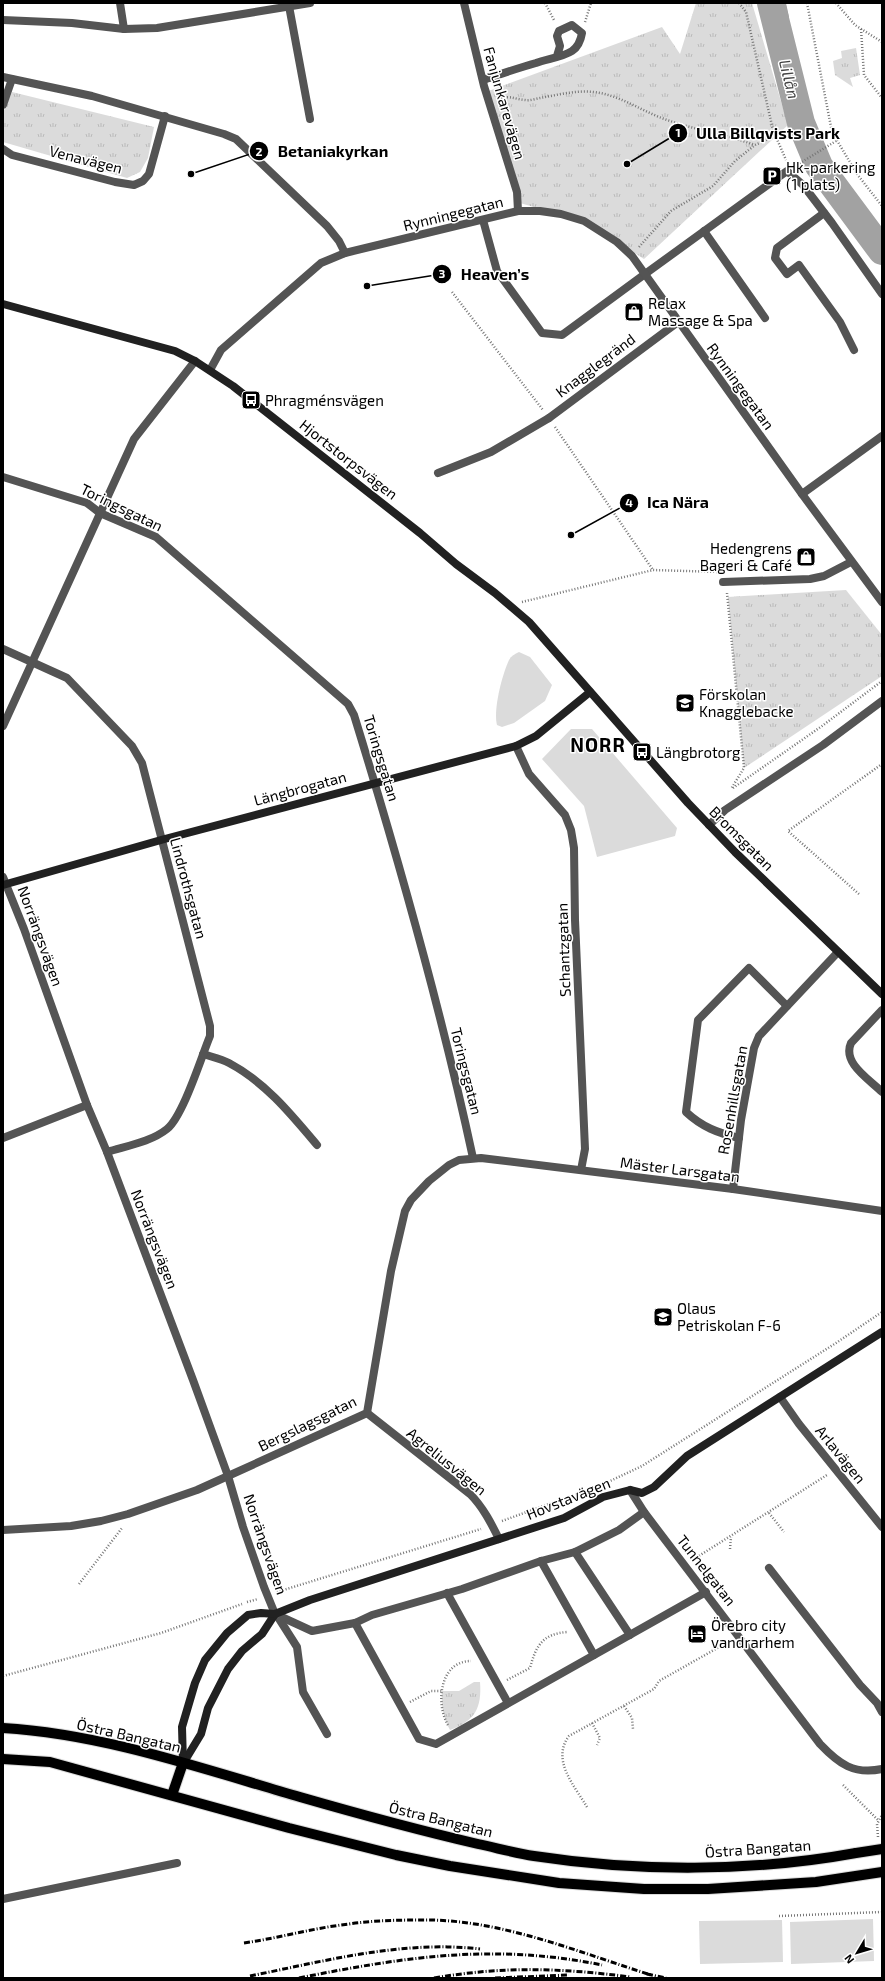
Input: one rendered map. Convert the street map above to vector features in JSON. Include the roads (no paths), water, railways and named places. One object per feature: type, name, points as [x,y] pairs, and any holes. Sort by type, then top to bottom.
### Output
[{"type":"main road","name":"Östra Bangatan","points":[[3,1728],[37,1730],[109,1744],[184,1763],[422,1831],[531,1855],[588,1863],[660,1867],[720,1866],[833,1858],[882,1849]]},
{"type":"main road","points":[[3,1759],[50,1762],[289,1828],[396,1855],[458,1867],[559,1883],[644,1889],[708,1889],[816,1882],[882,1872]]},
{"type":"main road","points":[[172,1795],[184,1763]]},
{"type":"street","points":[[120,3],[124,29]]},
{"type":"street","points":[[3,20],[72,23],[124,29],[157,28],[310,3]]},
{"type":"street","name":"Fanjunkarevägen","points":[[464,3],[483,80],[517,192],[518,211]]},
{"type":"street","points":[[290,6],[310,119]]},
{"type":"street","points":[[483,80],[573,51],[581,41],[582,33],[572,25],[559,31],[557,36],[560,46],[557,56]]},
{"type":"street","points":[[3,76],[92,96],[165,116],[236,139],[327,226],[339,241],[345,253],[321,263],[221,350],[210,370]]},
{"type":"street","points":[[3,104],[12,78]]},
{"type":"street","name":"Venavägen","points":[[3,149],[12,155],[115,182],[134,185],[143,181],[149,174],[165,116]]},
{"type":"street","points":[[483,220],[497,271],[542,333],[562,335],[787,171],[803,185],[882,294]]},
{"type":"street","name":"Rynningegatan","points":[[345,253],[518,211],[561,214],[584,221],[617,242],[630,254],[645,274],[851,562],[882,602]]},
{"type":"street","points":[[824,213],[777,248],[775,258],[787,274],[799,266],[840,322],[854,350]]},
{"type":"street","points":[[704,231],[765,318]]},
{"type":"street","name":"Hjortstorpsvägen","points":[[3,304],[175,351],[210,370],[234,386],[513,608],[549,643],[590,692]]},
{"type":"street","name":"Knagglegränd","points":[[438,473],[491,452],[549,418],[678,322]]},
{"type":"street","points":[[3,726],[134,439],[195,361]]},
{"type":"street","points":[[802,494],[882,436]]},
{"type":"street","name":"Toringsgatan","points":[[3,477],[87,503],[100,513],[156,537],[348,704],[354,715],[375,782],[459,1092],[473,1158]]},
{"type":"street","points":[[723,582],[810,579],[824,576],[851,562]]},
{"type":"street","name":"Lindrothsgatan","points":[[3,649],[67,678],[132,746],[142,763],[210,1026],[210,1036],[177,1118],[166,1129],[145,1140],[107,1152]]},
{"type":"street","name":"Längbrogatan","points":[[4,882],[375,782],[516,746],[536,736],[590,692]]},
{"type":"street","name":"Bromsgatan","points":[[590,692],[709,825],[882,994]]},
{"type":"street","points":[[709,825],[725,810],[823,745],[882,701]]},
{"type":"street","name":"Schantzgatan","points":[[516,746],[529,774],[565,815],[572,830],[574,848],[575,920],[585,1149],[582,1170]]},
{"type":"street","name":"Norrängsvägen","points":[[4,882],[228,1476],[243,1527],[264,1587],[275,1614],[297,1647],[303,1692],[327,1734]]},
{"type":"street","name":"Rosenhillsgatan","points":[[733,1189],[739,1138],[754,1048],[759,1036],[838,952]]},
{"type":"street","points":[[739,1138],[723,1135],[703,1127],[686,1112],[698,1020],[749,968],[787,1006]]},
{"type":"street","points":[[882,1010],[851,1043],[848,1049],[851,1062],[882,1092]]},
{"type":"street","points":[[203,1054],[228,1063],[257,1080],[294,1117],[317,1145]]},
{"type":"street","points":[[3,1138],[88,1105]]},
{"type":"street","name":"Mäster Larsgatan","points":[[473,1158],[733,1189],[882,1211]]},
{"type":"street","name":"Bergslagsgatan","points":[[3,1530],[71,1526],[101,1521],[128,1514],[197,1490],[367,1413],[391,1271],[405,1211],[411,1200],[429,1181],[449,1165],[459,1160],[473,1158]]},
{"type":"street","name":"Hovstavägen","points":[[184,1763],[182,1726],[195,1683],[205,1660],[227,1633],[248,1615],[261,1613],[275,1614],[310,1600],[564,1518],[603,1497],[630,1490],[642,1493],[654,1487],[687,1456],[882,1332]]},
{"type":"street","name":"Arlavägen","points":[[780,1398],[799,1424],[882,1526]]},
{"type":"street","name":"Agreliusvägen","points":[[367,1413],[474,1498],[489,1518],[499,1539]]},
{"type":"street","name":"Tunnelgatan","points":[[630,1490],[644,1512],[820,1744],[834,1759],[846,1766],[862,1771],[882,1769]]},
{"type":"street","points":[[184,1763],[201,1734],[208,1708],[228,1669],[242,1651],[262,1634],[275,1614],[312,1631],[355,1623],[372,1615],[447,1593],[541,1561],[575,1552],[619,1530],[644,1512]]},
{"type":"street","points":[[575,1552],[630,1635]]},
{"type":"street","points":[[541,1561],[594,1655]]},
{"type":"street","points":[[769,1568],[860,1685],[877,1703],[882,1712]]},
{"type":"street","points":[[355,1623],[420,1739],[436,1744],[706,1592]]},
{"type":"street","points":[[447,1593],[508,1703]]},
{"type":"street","points":[[3,1899],[177,1863]]},
{"type":"water","points":[[767,3],[786,3],[789,17],[773,17]]},
{"type":"waterway","name":"Lillån","points":[[771,3],[801,123],[819,166],[882,251]]},
{"type":"railway","points":[[244,1943],[322,1928],[379,1921],[430,1920],[458,1922],[514,1932],[570,1948],[651,1975]]},
{"type":"railway","points":[[250,1976],[335,1958],[393,1950],[422,1947],[480,1949]]},
{"type":"railway","points":[[299,1978],[375,1964],[449,1955],[524,1955],[562,1958],[602,1965]]},
{"type":"railway","points":[[434,1978],[460,1974],[509,1970],[556,1970],[631,1977]]},
{"type":"railway","points":[[647,1974],[666,1978]]},
{"type":"railway","points":[[495,1978],[569,1975]]},
{"type":"place","name":"Ulla Billqvists Park","points":[[627,164]]},
{"type":"place","name":"Betaniakyrkan","points":[[191,174]]},
{"type":"place","name":"Hk-parkering (1 plats)","points":[[772,176]]},
{"type":"place","name":"Heaven’s","points":[[367,286]]},
{"type":"place","name":"Relax Massage & Spa","points":[[634,312]]},
{"type":"place","name":"Phragménsvägen","points":[[251,400]]},
{"type":"place","name":"Ica Nära","points":[[571,535]]},
{"type":"place","name":"Hedengrens Bageri & Café","points":[[806,557]]},
{"type":"place","name":"Förskolan Knagglebacke","points":[[685,703]]},
{"type":"place","name":"Längbrotorg","points":[[642,752]]},
{"type":"place","name":"Olaus Petriskolan F-6","points":[[663,1317]]},
{"type":"place","name":"Örebro city vandrarhem","points":[[697,1634]]},
{"type":"district","name":"NORR","points":[[598,744]]}]
